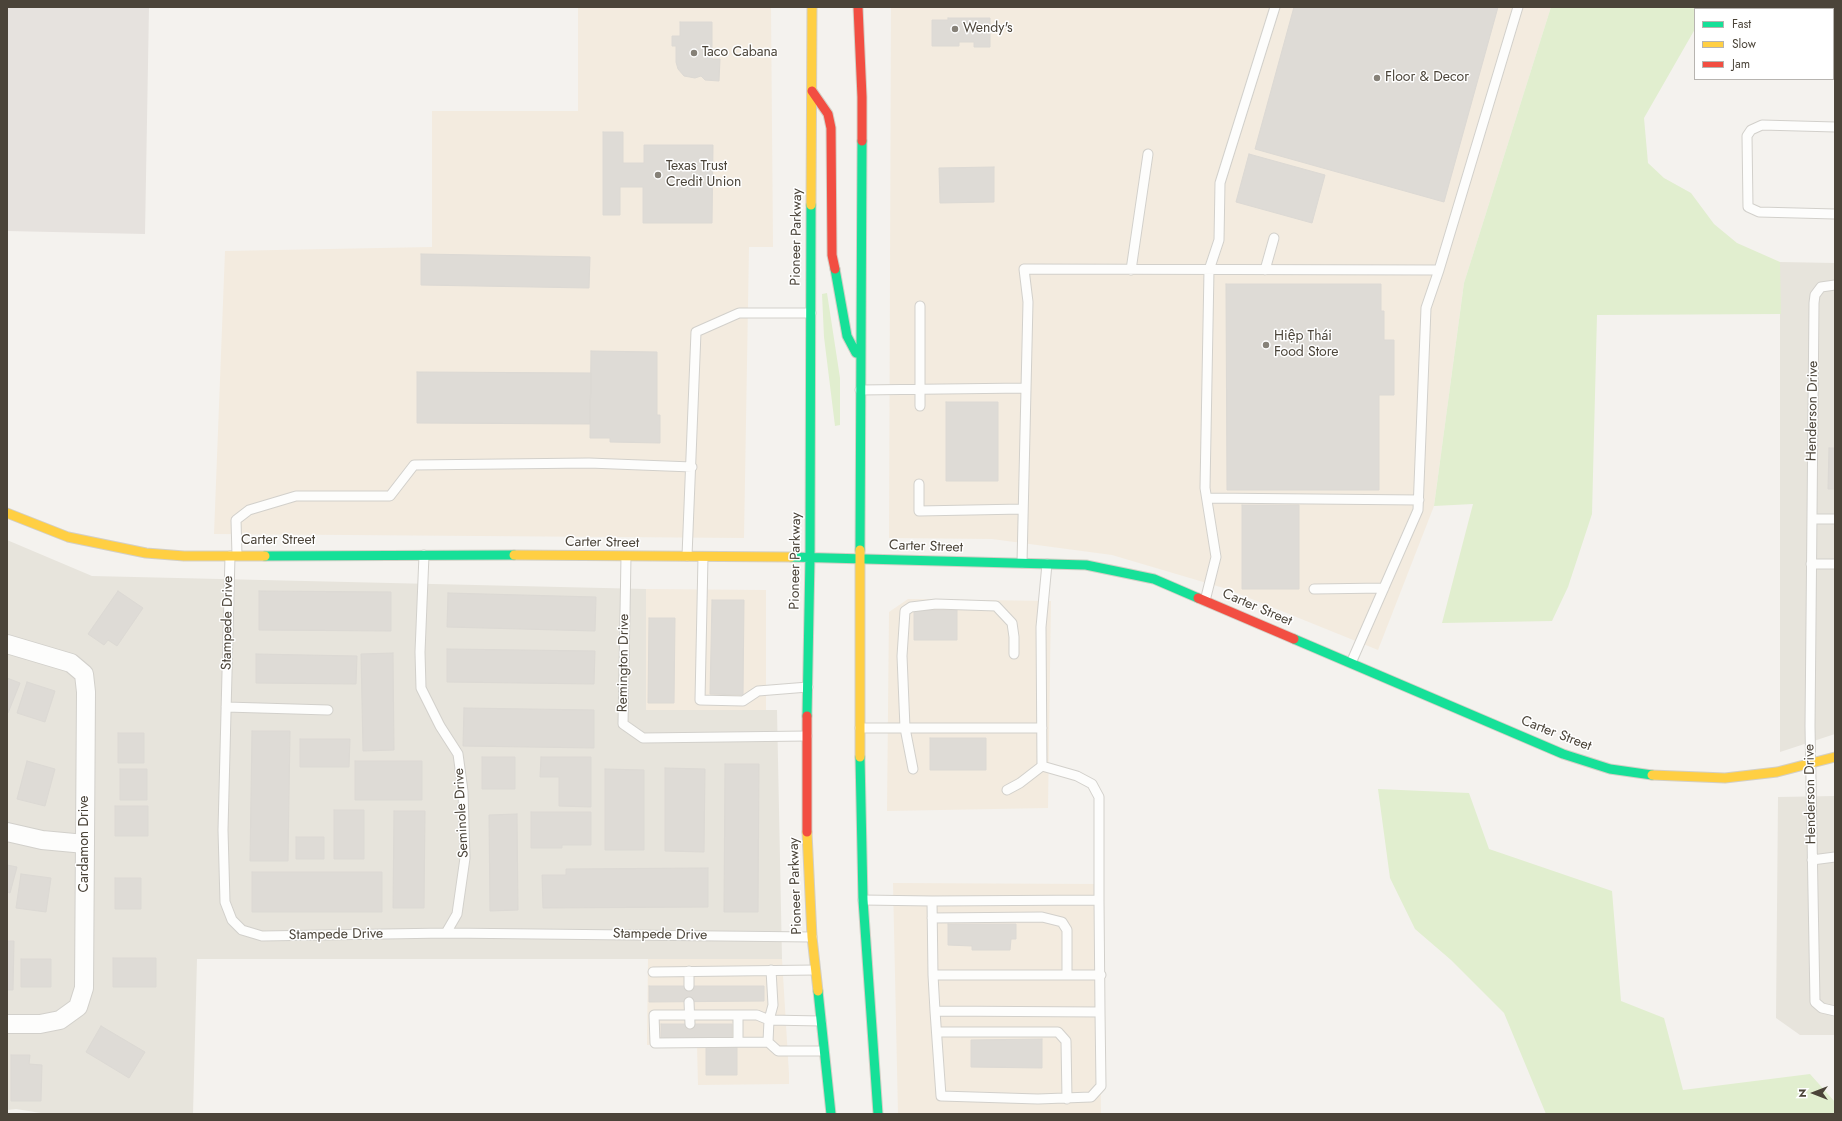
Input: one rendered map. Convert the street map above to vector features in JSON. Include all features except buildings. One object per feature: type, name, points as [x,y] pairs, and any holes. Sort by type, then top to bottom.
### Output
[{"type":"main road","name":"Pioneer Parkway","points":[[812,7],[810,557],[806,807],[812,937],[831,1114]]},
{"type":"main road","points":[[858,7],[862,97],[860,359],[860,806],[863,900],[878,1114]]},
{"type":"main road","points":[[812,91],[828,114],[831,128],[832,255],[847,336],[853,350],[860,359]]},
{"type":"main road","name":"Carter Street","points":[[7,513],[68,537],[146,553],[184,556],[424,554],[626,557],[810,557],[1086,565],[1154,579],[1563,754],[1610,769],[1647,775],[1725,778],[1777,772],[1835,757]]},
{"type":"street","name":"Cardamon Drive","points":[[7,644],[71,664],[84,674],[86,692],[84,988],[78,1007],[60,1020],[40,1024],[7,1024]]},
{"type":"street","points":[[7,832],[42,840],[85,844]]},
{"type":"lane","points":[[1205,601],[1216,557],[1205,488],[1209,270],[1218,240],[1220,183],[1275,7]]},
{"type":"lane","points":[[1351,663],[1418,510],[1426,308],[1439,270],[1518,7]]},
{"type":"lane","points":[[1835,127],[1762,125],[1751,130],[1746,136],[1748,208],[1759,212],[1835,214]]},
{"type":"lane","points":[[1131,270],[1148,154]]},
{"type":"lane","points":[[1265,270],[1274,238]]},
{"type":"lane","points":[[1022,563],[1028,292],[1024,269],[1439,270]]},
{"type":"lane","name":"Henderson Drive","points":[[1835,285],[1821,287],[1815,295],[1814,303],[1810,763],[1816,1002],[1822,1008],[1835,1011]]},
{"type":"lane","points":[[920,306],[920,406]]},
{"type":"lane","points":[[687,557],[692,467],[696,332],[739,313],[811,313]]},
{"type":"lane","points":[[860,390],[1026,388]]},
{"type":"lane","name":"Stampede Drive","points":[[692,467],[589,463],[414,465],[390,496],[296,496],[249,510],[236,520],[226,707],[223,830],[225,902],[232,920],[242,930],[262,936],[446,933],[812,937]]},
{"type":"lane","points":[[919,484],[919,512],[1023,509]]},
{"type":"lane","points":[[1207,498],[1419,500]]},
{"type":"lane","points":[[1812,519],[1835,519]]},
{"type":"lane","name":"Seminole Drive","points":[[424,554],[420,652],[421,688],[440,726],[458,754],[462,791],[465,858],[457,914],[446,933]]},
{"type":"lane","name":"Remington Drive","points":[[626,557],[623,724],[643,738],[807,736]]},
{"type":"lane","points":[[702,557],[700,700],[743,701],[758,691],[808,687]]},
{"type":"lane","points":[[1042,766],[1041,627],[1047,564]]},
{"type":"lane","points":[[1812,564],[1835,564]]},
{"type":"lane","points":[[1314,589],[1384,588]]},
{"type":"lane","points":[[913,769],[905,728],[902,656],[905,611],[911,607],[936,604],[996,606],[1012,623],[1014,654]]},
{"type":"lane","points":[[226,707],[328,710]]},
{"type":"lane","points":[[860,728],[1042,728]]},
{"type":"lane","points":[[1007,790],[1020,783],[1042,766]]},
{"type":"lane","points":[[932,901],[933,975],[938,1032],[941,1096],[1067,1099],[1091,1098],[1101,1086],[1099,797],[1092,784],[1078,776],[1042,766]]},
{"type":"lane","points":[[1812,860],[1835,857]]},
{"type":"lane","points":[[863,900],[1099,900]]},
{"type":"lane","points":[[932,918],[1042,918],[1062,922],[1067,930],[1067,975]]},
{"type":"lane","points":[[768,1042],[768,1020],[772,1005],[771,970]]},
{"type":"lane","points":[[653,972],[816,970]]},
{"type":"lane","points":[[689,972],[689,986]]},
{"type":"lane","points":[[933,975],[1100,975]]},
{"type":"lane","points":[[689,1002],[690,1020]]},
{"type":"lane","points":[[935,1011],[1100,1012]]},
{"type":"lane","points":[[821,1021],[768,1020],[757,1015],[738,1015],[690,1020],[654,1015],[654,1043],[690,1040],[768,1042],[778,1051],[824,1051]]},
{"type":"lane","points":[[738,1015],[738,1042]]},
{"type":"lane","points":[[938,1032],[1058,1032],[1066,1041],[1067,1099]]},
{"type":"shaded area","points":[[7,7],[149,7],[145,234],[7,231]]},
{"type":"shaded area","points":[[578,7],[771,7],[773,247],[749,247],[744,538],[214,534],[225,251],[432,247],[432,111],[578,111]]},
{"type":"shaded area","points":[[891,7],[1551,7],[1464,283],[1434,506],[1378,650],[1227,589],[1112,555],[992,539],[889,538]]},
{"type":"shaded area","points":[[1780,262],[1835,263],[1835,734],[1780,752]]},
{"type":"shaded area","points":[[7,540],[92,576],[646,589],[646,710],[777,710],[782,959],[197,959],[193,1114],[47,1114],[16,1109],[7,1110]]},
{"type":"shaded area","points":[[646,589],[766,590],[766,710],[646,710]]},
{"type":"shaded area","points":[[908,599],[1051,601],[1048,808],[887,811],[889,612]]},
{"type":"shaded area","points":[[1835,796],[1835,1035],[1800,1035],[1776,1018],[1778,797]]},
{"type":"shaded area","points":[[893,883],[1098,884],[1101,1114],[898,1114]]},
{"type":"shaded area","points":[[648,959],[782,959],[789,1084],[698,1085],[697,1045],[647,1045]]},
{"type":"green space","points":[[1551,7],[1708,7],[1694,8],[1694,31],[1644,118],[1648,163],[1664,178],[1691,193],[1714,224],[1737,243],[1780,262],[1781,314],[1597,315],[1592,514],[1568,587],[1552,621],[1442,623],[1473,504],[1434,506],[1464,283]]},
{"type":"green space","points":[[827,293],[840,378],[840,425],[835,426],[824,337],[822,294]]},
{"type":"green space","points":[[1378,789],[1469,793],[1489,849],[1612,891],[1621,1001],[1664,1018],[1683,1090],[1810,1074],[1835,1102],[1835,1114],[1546,1114],[1504,1013],[1451,960],[1415,929],[1390,878]]},
{"type":"traffic: fast","points":[[860,550],[862,141]]},
{"type":"traffic: fast","points":[[807,716],[810,557],[811,205]]},
{"type":"traffic: fast","points":[[835,269],[847,336],[856,353]]},
{"type":"traffic: fast","points":[[265,556],[514,555]]},
{"type":"traffic: fast","points":[[791,557],[1086,565],[1154,579],[1198,598]]},
{"type":"traffic: fast","points":[[1294,639],[1563,754],[1610,769],[1652,775]]},
{"type":"traffic: fast","points":[[860,757],[863,900],[878,1114]]},
{"type":"traffic: fast","points":[[818,991],[831,1114]]},
{"type":"traffic: slow","points":[[811,205],[812,7]]},
{"type":"traffic: slow","points":[[7,513],[68,537],[146,553],[184,556],[265,556]]},
{"type":"traffic: slow","points":[[860,550],[860,757]]},
{"type":"traffic: slow","points":[[514,555],[791,557]]},
{"type":"traffic: slow","points":[[1652,775],[1725,778],[1777,772],[1835,757]]},
{"type":"traffic: slow","points":[[807,832],[812,937],[818,991]]},
{"type":"traffic: jam","points":[[858,7],[862,97],[862,141]]},
{"type":"traffic: jam","points":[[812,91],[828,114],[831,128],[832,255],[835,269]]},
{"type":"traffic: jam","points":[[1198,598],[1294,639]]},
{"type":"traffic: jam","points":[[807,716],[807,832]]},
{"type":"place","name":"Wendy's","points":[[955,29]]},
{"type":"place","name":"Taco Cabana","points":[[694,53]]},
{"type":"place","name":"Floor & Decor","points":[[1377,78]]},
{"type":"place","name":"Texas Trust Credit Union","points":[[658,175]]},
{"type":"place","name":"Hiệp Thái Food Store","points":[[1266,345]]}]
